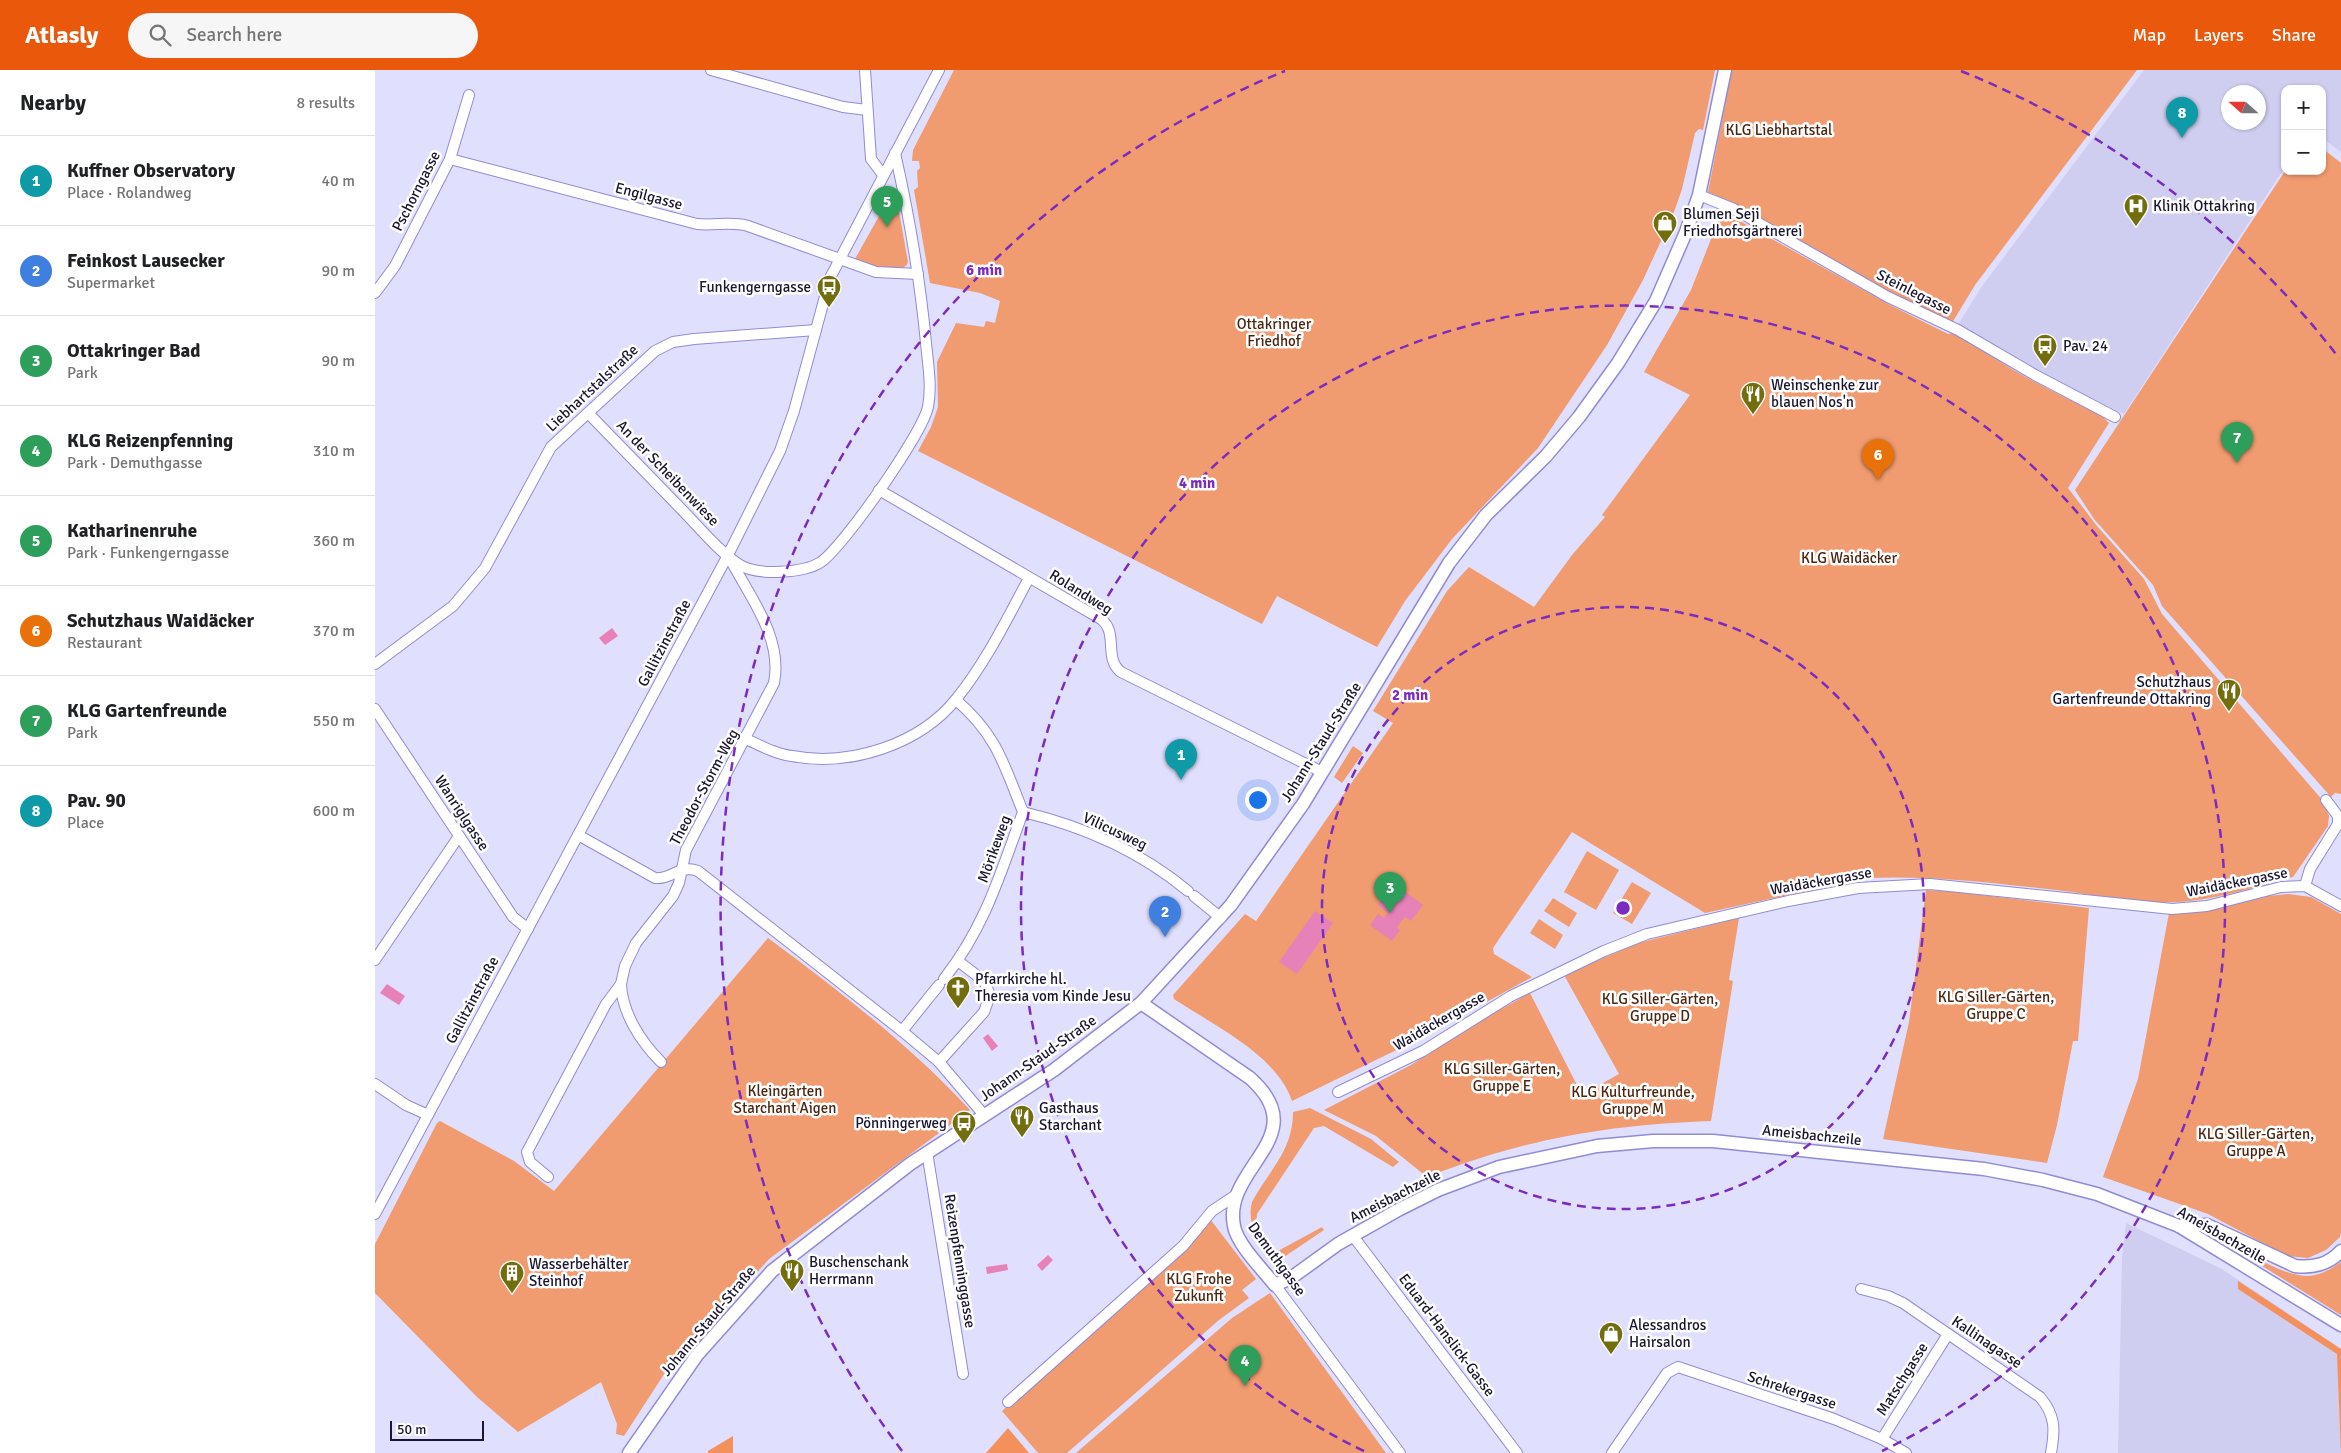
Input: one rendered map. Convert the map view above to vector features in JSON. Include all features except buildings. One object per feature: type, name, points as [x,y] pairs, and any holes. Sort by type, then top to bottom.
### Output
[{"type":"street","points":[[711,70],[843,107],[867,110]]},
{"type":"street","points":[[865,70],[871,159],[883,175]]},
{"type":"street","name":"Gallitzinstraße","points":[[375,1214],[728,555],[781,451],[795,411],[815,330],[830,278],[838,258],[939,70]]},
{"type":"street","name":"Johann-Staud-Straße","points":[[629,1453],[697,1355],[760,1284],[786,1260],[927,1152],[1054,1070],[1141,1003],[1221,918],[1283,834],[1449,563],[1495,505],[1552,449],[1579,418],[1618,363],[1656,301],[1686,232],[1699,195],[1725,70]]},
{"type":"street","name":"Pschorngasse","points":[[375,293],[395,266],[450,159],[469,95]]},
{"type":"street","points":[[728,555],[741,566],[795,572],[809,568],[834,550],[911,444],[928,407],[928,366],[918,274],[895,153]]},
{"type":"street","name":"Engilgasse","points":[[450,159],[697,224],[732,223],[748,226],[882,273],[918,274]]},
{"type":"street","name":"Steinlegasse","points":[[1699,195],[1734,209],[1888,297],[1958,330],[2027,370],[2115,417]]},
{"type":"street","name":"Liebhartstalstraße","points":[[375,664],[453,606],[485,568],[551,447],[655,350],[673,342],[815,330]]},
{"type":"street","name":"An der Scheibenwiese","points":[[588,412],[728,555]]},
{"type":"street","name":"Rolandweg","points":[[879,490],[1104,621],[1111,633],[1113,663],[1121,672],[1322,772]]},
{"type":"street","name":"Theodor-Storm-Weg","points":[[549,1177],[530,1162],[527,1152],[606,1004],[621,984],[631,952],[673,896],[683,868],[686,850],[774,683],[776,655],[772,640],[728,555]]},
{"type":"street","points":[[746,739],[793,757],[849,757],[889,746],[907,737],[925,726],[956,700],[990,650],[1029,578]]},
{"type":"street","name":"Mörikeweg","points":[[902,1031],[958,961],[986,913],[1023,812],[991,736],[973,714],[956,700]]},
{"type":"street","name":"Wanriglgasse","points":[[375,709],[513,917],[527,929]]},
{"type":"street","points":[[2305,886],[2310,869],[2338,824],[2338,816],[2326,800]]},
{"type":"street","name":"Vilicusweg","points":[[1023,812],[1089,833],[1127,851],[1171,877],[1221,918]]},
{"type":"street","points":[[578,835],[655,878],[661,879],[683,868],[698,871],[939,1062],[984,1115]]},
{"type":"street","points":[[375,960],[459,836]]},
{"type":"street","name":"Waidäckergasse","points":[[1338,1092],[1423,1051],[1511,996],[1604,951],[1647,934],[1788,901],[1858,888],[1929,884],[2172,909],[2207,906],[2281,887],[2305,886],[2341,906]]},
{"type":"street","points":[[939,1062],[984,1012],[990,995],[984,981],[958,961]]},
{"type":"street","points":[[621,984],[621,995],[632,1022],[652,1053],[661,1062]]},
{"type":"street","name":"Demuthgasse","points":[[1141,1003],[1250,1078],[1268,1098],[1272,1109],[1271,1137],[1264,1152],[1236,1195],[1233,1212],[1237,1236],[1400,1453]]},
{"type":"street","points":[[375,1084],[406,1105],[428,1115]]},
{"type":"street","name":"Ameisbachzeile","points":[[1275,1285],[1291,1278],[1353,1236],[1438,1190],[1499,1167],[1597,1146],[1653,1141],[1713,1141],[2017,1174],[2097,1194],[2179,1226],[2341,1324]]},
{"type":"street","name":"Reizenpfenninggasse","points":[[927,1152],[963,1374]]},
{"type":"street","points":[[1008,1402],[1183,1246],[1212,1211],[1236,1195]]},
{"type":"street","points":[[2179,1226],[2207,1225],[2295,1266],[2310,1268],[2323,1264],[2341,1251]]},
{"type":"street","name":"Eduard-Hanslick-Gasse","points":[[1353,1236],[1517,1453]]},
{"type":"street","name":"Kallinagasse","points":[[1861,1289],[1888,1296],[1903,1303],[2040,1397],[2047,1406],[2054,1422],[2051,1453]]},
{"type":"street","name":"Matschgasse","points":[[1882,1439],[1948,1334]]},
{"type":"street","name":"Schrekergasse","points":[[1611,1453],[1667,1373],[1673,1369],[1684,1368],[1740,1390],[1834,1419],[1882,1439],[1906,1453]]},
{"type":"shaded area","name":"Klinik Ottakring","points":[[2144,70],[2341,70],[2341,152],[2326,141],[2326,85],[2281,85],[2281,173],[2124,414],[2046,377],[1958,325],[1980,289]]},
{"type":"shaded area","points":[[612,628],[618,636],[605,645],[599,638]]},
{"type":"shaded area","points":[[1388,879],[1423,905],[1411,921],[1405,917],[1397,927],[1400,930],[1392,941],[1370,925],[1378,914],[1384,918],[1388,913],[1378,905],[1385,894],[1380,890]]},
{"type":"shaded area","points":[[1315,911],[1333,923],[1297,974],[1279,962]]},
{"type":"shaded area","points":[[387,984],[405,996],[399,1005],[380,993]]},
{"type":"shaded area","points":[[988,1034],[998,1046],[992,1051],[983,1038]]},
{"type":"shaded area","points":[[2126,1223],[2222,1269],[2341,1349],[2341,1453],[2118,1453],[2122,1259]]},
{"type":"shaded area","points":[[1048,1255],[1053,1260],[1042,1271],[1037,1265]]},
{"type":"shaded area","points":[[1007,1264],[1008,1270],[987,1274],[986,1267]]},
{"type":"shaded area","points":[[2238,1281],[2341,1349],[2341,1453],[2337,1354],[2238,1289]]},
{"type":"shaded area","points":[[1008,1428],[1029,1453],[986,1453]]},
{"type":"shaded area","points":[[733,1436],[733,1453],[708,1453],[708,1451]]},
{"type":"green space","name":"Ottakringer Friedhof","points":[[954,70],[1715,70],[1703,130],[1699,129],[1695,133],[1682,189],[1673,215],[1643,280],[1607,345],[1538,448],[1452,539],[1405,601],[1377,647],[1277,596],[1262,624],[918,451],[931,427],[938,407],[937,362],[956,323],[984,327],[986,321],[995,323],[1000,301],[980,293],[930,283],[914,190],[918,187],[917,171],[920,168],[919,161],[912,161],[913,150]]},
{"type":"green space","name":"KLG Liebhartstal","points":[[1732,70],[2137,70],[1975,285],[1952,323],[1888,293],[1732,203],[1708,192]]},
{"type":"green space","points":[[2326,151],[2341,163],[2341,794],[2335,793],[2331,797],[2162,606],[2153,585],[2094,519],[2075,490],[2282,175],[2326,175]]},
{"type":"green space","points":[[892,193],[896,195],[908,262],[905,267],[899,269],[875,266],[855,259]]},
{"type":"green space","name":"KLG Waidäcker","points":[[1722,211],[1892,306],[1948,334],[1957,332],[2008,367],[2101,415],[2109,423],[2068,488],[2097,526],[2144,579],[2162,614],[2324,802],[2329,816],[2328,826],[2293,877],[2222,896],[2193,901],[2138,901],[1970,881],[1893,877],[1867,878],[1705,913],[1572,832],[1493,948],[1494,954],[1532,977],[1423,1037],[1292,1101],[1284,1084],[1273,1069],[1258,1055],[1242,1042],[1174,999],[1173,995],[1245,914],[1256,921],[1393,723],[1373,711],[1447,591],[1469,567],[1534,607],[1572,555],[1605,517],[1602,515],[1690,395],[1644,372],[1691,290]]},
{"type":"green space","points":[[1353,746],[1363,753],[1342,783],[1334,777]]},
{"type":"green space","points":[[1587,851],[1619,870],[1596,910],[1564,892]]},
{"type":"green space","points":[[1632,882],[1651,893],[1632,924],[1613,913]]},
{"type":"green space","name":"KLG Siller-Gärten, Gruppe C","points":[[1926,890],[2089,908],[2078,1041],[2073,1041],[2057,1125],[2047,1163],[1883,1139],[1909,1022]]},
{"type":"green space","name":"KLG Siller-Gärten, Gruppe A","points":[[2288,894],[2311,897],[2341,914],[2341,1232],[2340,1237],[2326,1250],[2308,1258],[2287,1256],[2208,1214],[2103,1177],[2138,1079],[2169,913],[2203,912],[2268,896]]},
{"type":"green space","points":[[1553,898],[1577,913],[1569,927],[1544,911]]},
{"type":"green space","points":[[1739,918],[1729,980],[1733,981],[1711,1121],[1636,1126],[1566,1136],[1498,1153],[1427,1177],[1376,1136],[1324,1110],[1411,1065],[1483,1019],[1530,993],[1582,1095],[1619,1074],[1564,975],[1638,943]]},
{"type":"green space","points":[[1539,919],[1563,935],[1555,949],[1530,933]]},
{"type":"green space","name":"Kleingärten Starchant Aigen","points":[[768,938],[873,1019],[923,1063],[970,1110],[769,1259],[686,1351],[670,1365],[624,1436],[616,1434],[617,1424],[601,1382],[518,1432],[477,1397],[375,1293],[375,1244],[437,1123],[440,1121],[514,1161],[554,1191]]},
{"type":"green space","points":[[1310,1108],[1371,1139],[1399,1162],[1393,1167],[1324,1126],[1314,1128],[1257,1214],[1256,1224],[1267,1243],[1278,1251],[1322,1227],[1324,1230],[1284,1257],[1278,1259],[1265,1247],[1256,1234],[1251,1219],[1252,1202],[1285,1149],[1292,1126],[1293,1112]]},
{"type":"green space","name":"KLG Frohe Zukunft","points":[[1210,1219],[1256,1279],[1242,1290],[1249,1298],[1219,1320],[1067,1453],[1038,1453],[1002,1411],[1104,1323]]},
{"type":"green space","points":[[2216,1234],[2261,1261],[2298,1275],[2309,1276],[2318,1274],[2341,1262],[2341,1315],[2214,1236]]},
{"type":"green space","points":[[1270,1293],[1386,1453],[1076,1453],[1232,1318]]},
{"type":"place","name":"Pav. 90","points":[[2182,138]]},
{"type":"place","name":"Katharinenruhe","points":[[887,227]]},
{"type":"place","name":"Klinik Ottakring","points":[[2136,227]]},
{"type":"place","name":"Blumen Seji Friedhofsgärtnerei","points":[[1665,244]]},
{"type":"place","name":"Funkengerngasse","points":[[829,308]]},
{"type":"place","name":"Pav. 24","points":[[2045,367]]},
{"type":"place","name":"Weinschenke zur blauen Nos'n","points":[[1753,415]]},
{"type":"place","name":"KLG Gartenfreunde","points":[[2237,463]]},
{"type":"place","name":"Schutzhaus Waidäcker","points":[[1878,480]]},
{"type":"place","name":"Schutzhaus Gartenfreunde Ottakring","points":[[2229,712]]},
{"type":"place","name":"Kuffner Observatory","points":[[1181,780]]},
{"type":"place","name":"Ottakringer Bad","points":[[1390,913]]},
{"type":"place","name":"Feinkost Lausecker","points":[[1165,937]]},
{"type":"place","name":"Pfarrkirche hl. Theresia vom Kinde Jesu","points":[[958,1009]]},
{"type":"place","name":"Gasthaus Starchant","points":[[1022,1138]]},
{"type":"place","name":"Pönningerweg","points":[[964,1144]]},
{"type":"place","name":"Buschenschank Herrmann","points":[[792,1292]]},
{"type":"place","name":"Wasserbehälter Steinhof","points":[[512,1294]]},
{"type":"place","name":"Alessandros Hairsalon","points":[[1611,1355]]},
{"type":"place","name":"KLG Reizenpfenning","points":[[1245,1386]]},
{"type":"park label","name":"KLG Siller-Gärten, Gruppe D","points":[[1660,1008]]},
{"type":"park label","name":"KLG Siller-Gärten, Gruppe E","points":[[1502,1078]]},
{"type":"park label","name":"KLG Kulturfreunde, Gruppe M","points":[[1633,1100]]}]
